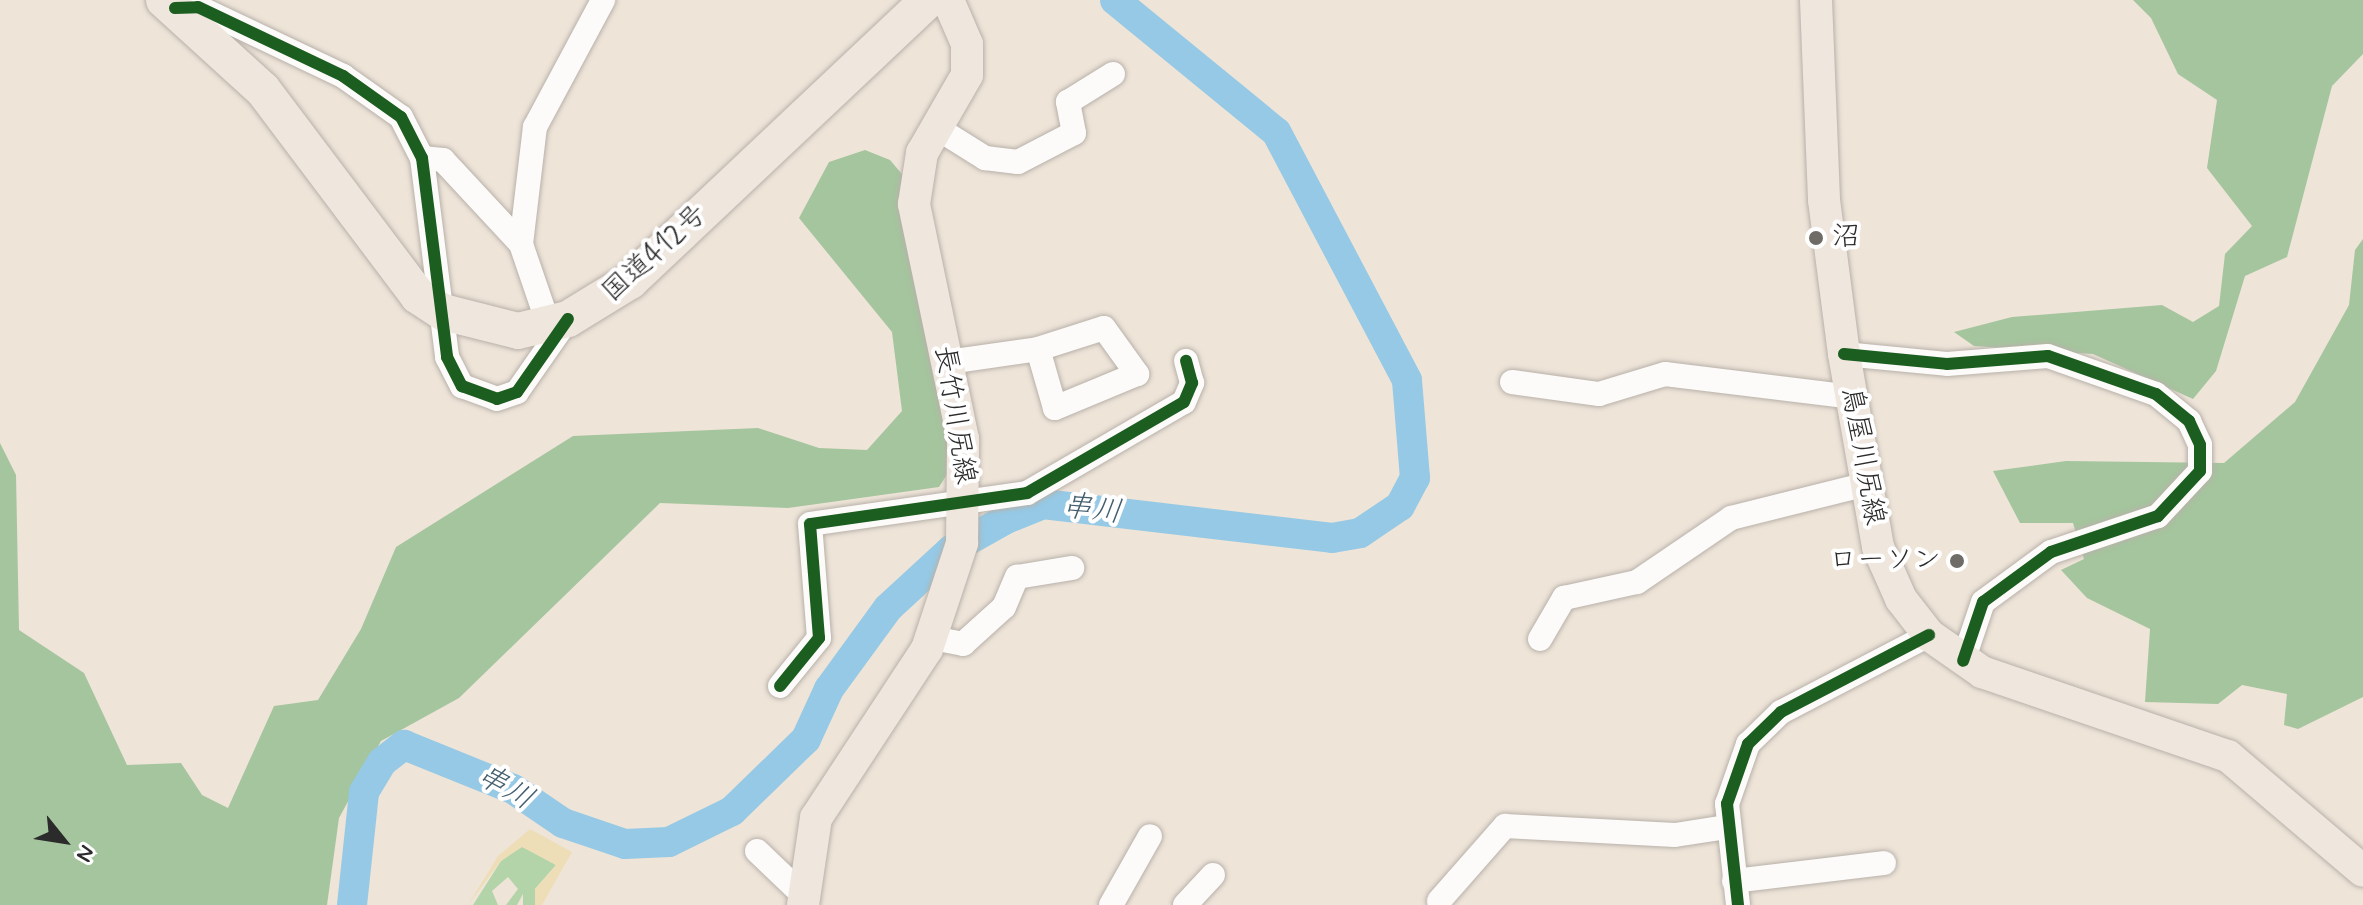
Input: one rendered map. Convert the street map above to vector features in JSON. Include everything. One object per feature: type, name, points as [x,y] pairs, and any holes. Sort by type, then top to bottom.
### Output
[{"type":"highway","name":"国道412号","points":[[169,4],[263,90],[392,271],[443,312],[518,331],[558,323],[630,281],[928,0]]},
{"type":"main road","name":"長竹川尻線","points":[[803,900],[820,809],[936,630],[967,504],[948,362],[914,204],[920,158],[968,68],[965,38],[948,0]]},
{"type":"main road","name":"鳥屋川尻線","points":[[1816,0],[1824,200],[1844,354],[1867,484],[1889,577],[1929,635],[1963,661],[2215,748],[2363,871]]},
{"type":"street","points":[[521,244],[535,127],[603,0]]},
{"type":"street","points":[[169,4],[198,7],[369,89],[401,117],[422,158],[453,373],[477,397],[497,399],[517,392],[541,365],[558,323],[521,244],[443,160],[422,158]]},
{"type":"street","points":[[937,128],[985,158],[1018,162],[1074,133],[1068,102],[1113,74]]},
{"type":"street","points":[[948,362],[1038,349]]},
{"type":"street","points":[[1844,354],[1947,364],[2048,356],[2156,394],[2189,421],[2200,445],[2200,471],[2158,516],[2051,552],[1983,602],[1963,661]]},
{"type":"street","points":[[780,686],[819,638],[810,524],[967,504],[1027,493],[1184,402],[1192,383],[1186,361]]},
{"type":"street","points":[[1512,382],[1599,394],[1665,374],[1852,397]]},
{"type":"street","points":[[1540,639],[1564,598],[1637,582],[1731,518],[1867,484]]},
{"type":"street","points":[[936,630],[963,644],[1004,607],[1017,577],[1072,568]]},
{"type":"street","points":[[1884,863],[1736,893],[1727,827],[1734,771],[1764,725],[1929,635]]},
{"type":"street","points":[[1439,901],[1505,826],[1675,835],[1727,827]]},
{"type":"street","points":[[1111,905],[1150,836]]},
{"type":"street","points":[[757,851],[803,900]]},
{"type":"street","points":[[1185,905],[1213,875]]},
{"type":"green space","points":[[2133,0],[2363,0],[2363,54],[2332,86],[2287,257],[2245,276],[2216,371],[2193,399],[2093,354],[1974,346],[1954,332],[2012,317],[2162,305],[2193,322],[2219,306],[2225,254],[2252,226],[2207,168],[2217,100],[2178,74],[2151,18]]},
{"type":"green space","points":[[865,150],[890,160],[912,186],[958,457],[939,487],[788,508],[660,503],[459,698],[381,741],[339,818],[327,905],[0,905],[0,443],[16,475],[19,630],[84,673],[127,765],[181,763],[202,795],[228,808],[274,706],[318,700],[361,629],[396,547],[573,436],[758,428],[819,448],[867,450],[902,411],[892,332],[799,218],[829,162]]},
{"type":"green space","points":[[2363,239],[2363,697],[2298,729],[2284,725],[2287,694],[2242,685],[2218,704],[2145,702],[2150,629],[2087,598],[2061,570],[2084,559],[2073,523],[2020,523],[1993,471],[2066,461],[2224,463],[2295,402],[2349,305],[2355,250]]},
{"type":"green space","points":[[522,846],[556,865],[535,889],[535,905],[523,905],[523,894],[517,905],[506,905],[518,889],[508,877],[492,891],[498,905],[473,905],[501,861]]},
{"type":"sand","points":[[530,829],[572,852],[542,905],[535,905],[535,889],[556,865],[522,847],[501,861],[468,905],[498,856]]},
{"type":"waterway","name":"串川","points":[[352,905],[364,792],[382,762],[404,745],[513,789],[563,823],[625,844],[669,842],[732,811],[806,739],[829,689],[888,608],[951,550],[1006,519],[1043,504],[1332,538],[1360,533],[1400,506],[1415,478],[1407,380],[1276,132],[1115,0]]},
{"type":"cycle path","points":[[175,8],[198,7],[343,76],[401,117],[422,158],[447,357],[462,386],[497,399],[517,392],[568,319]]},
{"type":"cycle path","points":[[1844,354],[1947,364],[2048,356],[2156,394],[2189,421],[2200,445],[2200,471],[2158,516],[2051,552],[1983,602],[1963,661]]},
{"type":"cycle path","points":[[780,686],[819,638],[810,524],[1027,493],[1184,402],[1192,383],[1186,361]]},
{"type":"cycle path","points":[[1738,905],[1727,804],[1748,744],[1781,712],[1929,635]]},
{"type":"place","name":"沼","points":[[1816,238]]},
{"type":"place","name":"ローソン","points":[[1957,561]]}]
